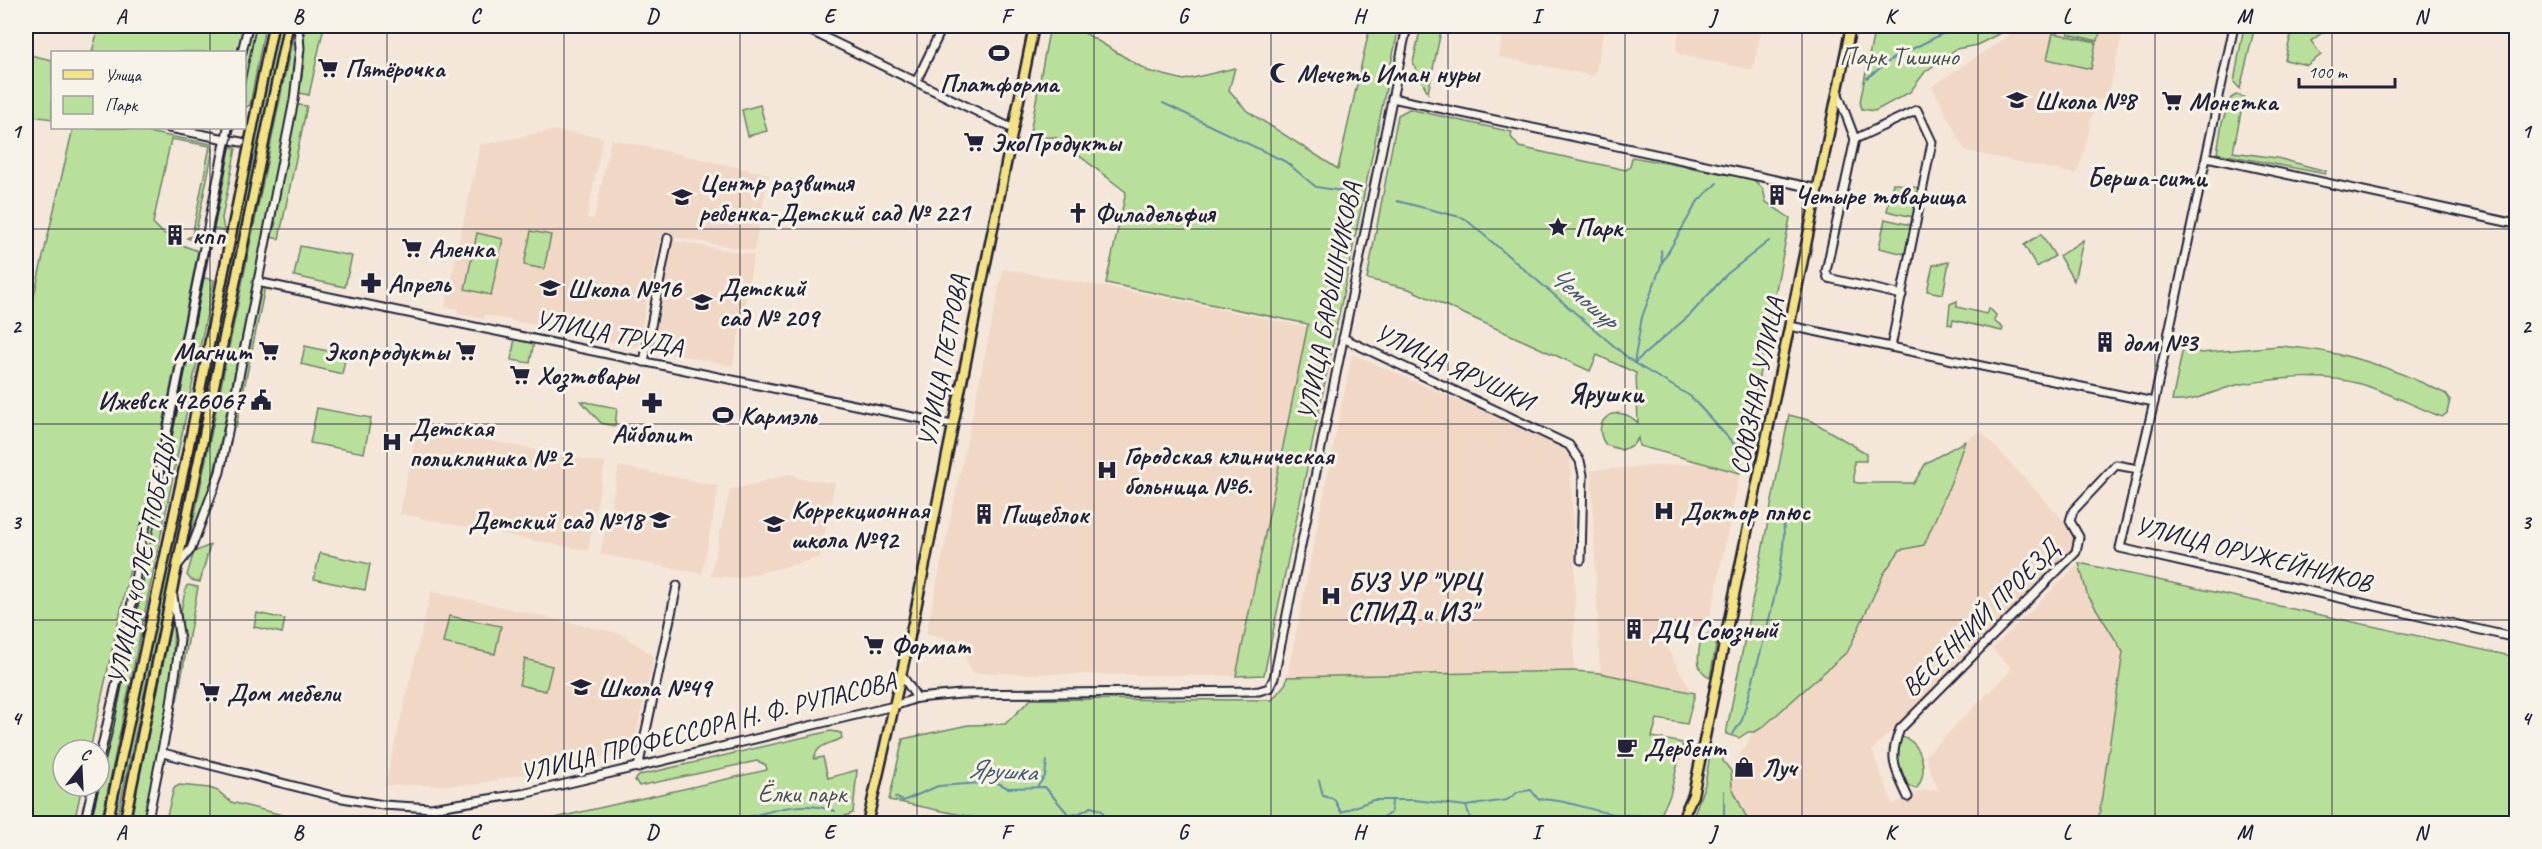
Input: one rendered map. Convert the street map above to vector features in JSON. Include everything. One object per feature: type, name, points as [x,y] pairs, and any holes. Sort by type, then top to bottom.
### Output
[{"type":"main road","name":"УЛИЦА 40 ЛЕТ ПОБЕДЫ","points":[[106,824],[192,429],[273,26]]},
{"type":"main road","name":"УЛИЦА 40 ЛЕТ ПОБЕДЫ","points":[[124,824],[288,26]]},
{"type":"main road","name":"УЛИЦА ПЕТРОВА","points":[[867,824],[901,674],[1034,26]]},
{"type":"main road","name":"СОЮЗНАЯ УЛИЦА","points":[[1680,824],[1693,795],[1851,26]]},
{"type":"street","points":[[242,51],[248,26]]},
{"type":"street","name":"УЛИЦА 40 ЛЕТ ПОБЕДЫ","points":[[178,565],[191,549],[220,472],[294,100],[300,48],[298,26]]},
{"type":"street","points":[[801,26],[1013,129]]},
{"type":"street","points":[[916,82],[943,26]]},
{"type":"street","name":"УЛИЦА БАРЫШНИКОВА","points":[[1269,688],[1277,667],[1407,26]]},
{"type":"street","name":"УЛИЦА ОРУЖЕЙНИКОВ","points":[[2234,26],[2154,402],[2120,548],[2517,638]]},
{"type":"street","points":[[1837,90],[1855,140],[1826,271],[1828,278],[1902,295]]},
{"type":"street","points":[[1392,98],[1818,189]]},
{"type":"street","points":[[1855,140],[1917,110],[1932,142],[1892,347]]},
{"type":"street","points":[[174,129],[241,142]]},
{"type":"street","name":"УЛИЦА 40 ЛЕТ ПОБЕДЫ","points":[[104,738],[126,641],[141,540],[152,507],[228,129]]},
{"type":"street","points":[[241,142],[251,132]]},
{"type":"street","points":[[241,142],[247,155]]},
{"type":"street","points":[[2207,157],[2517,224]]},
{"type":"street","points":[[644,362],[668,238]]},
{"type":"street","name":"УЛИЦА ТРУДА","points":[[257,282],[952,424]]},
{"type":"street","points":[[1791,326],[2154,402]]},
{"type":"street","name":"УЛИЦА ЯРУШКИ","points":[[1343,338],[1569,445],[1580,461],[1582,475],[1581,560]]},
{"type":"street","name":"ВЕСЕННИЙ ПРОЕЗД","points":[[1908,797],[1893,764],[1893,746],[1900,729],[2076,552],[2079,537],[2070,521],[2076,508],[2116,465],[2138,469]]},
{"type":"street","points":[[638,768],[677,586]]},
{"type":"street","name":"УЛИЦА 40 ЛЕТ ПОБЕДЫ","points":[[147,824],[163,753],[180,640],[172,592]]},
{"type":"street","points":[[901,674],[917,698]]},
{"type":"street","name":"УЛИЦА ПРОФЕССОРА Н. Ф. РУПАСОВА","points":[[163,753],[337,797],[382,805],[431,808],[527,793],[638,768],[894,706],[917,698],[962,694],[1259,691],[1269,688]]},
{"type":"street","points":[[84,824],[90,798]]},
{"type":"shaded area","points":[[1504,26],[1605,26],[1595,76],[1499,57]]},
{"type":"shaded area","points":[[1680,26],[1762,26],[1753,70],[1679,55],[1676,49]]},
{"type":"shaded area","name":"Школа №8","points":[[2023,26],[2124,26],[2107,101],[2096,99],[2085,149],[2076,174],[1965,151],[1932,86]]},
{"type":"shaded area","points":[[553,130],[603,137],[587,218],[594,219],[611,139],[769,174],[754,251],[661,235],[637,347],[485,315],[484,319],[458,314],[458,309],[445,307],[480,145]]},
{"type":"shaded area","name":"Детский сад № 209","points":[[671,240],[754,255],[733,366],[650,349]]},
{"type":"shaded area","name":"Городская клиническая больница №6.","points":[[1003,269],[1140,293],[1307,327],[1236,676],[972,673],[960,643],[926,634]]},
{"type":"shaded area","points":[[1352,354],[1563,446],[1570,455],[1575,564],[1574,671],[1287,677]]},
{"type":"shaded area","points":[[417,427],[605,463],[588,551],[400,514]]},
{"type":"shaded area","points":[[1980,430],[2076,534],[2074,549],[1872,750],[1893,804],[1923,790],[1938,790],[1925,756],[2012,669],[1992,649],[2079,563],[2087,594],[2123,652],[2098,823],[1749,823],[1732,787],[1731,771],[1753,732],[1764,727],[1848,651],[1884,573],[1900,550],[1924,545],[1951,482],[1965,441]]},
{"type":"shaded area","points":[[1701,463],[1740,473],[1709,623],[1673,631],[1668,650],[1692,692],[1600,673],[1591,470]]},
{"type":"shaded area","name":"Детский сад №18","points":[[619,466],[719,486],[702,574],[600,554]]},
{"type":"shaded area","name":"Коррекционная школа №92","points":[[789,474],[796,475],[796,478],[835,483],[820,558],[739,578],[710,576],[730,490]]},
{"type":"shaded area","points":[[431,591],[622,634],[654,656],[635,740],[625,752],[473,785],[385,785]]},
{"type":"green space","points":[[99,26],[244,26],[239,51],[92,51]]},
{"type":"green space","points":[[251,26],[265,26],[250,105],[246,107],[246,51]]},
{"type":"green space","points":[[279,26],[283,26],[169,579],[116,823],[113,824]]},
{"type":"green space","points":[[295,26],[297,52],[291,98],[211,488],[188,547]]},
{"type":"green space","points":[[304,26],[324,26],[309,95],[299,93],[304,62]]},
{"type":"green space","points":[[1050,26],[1073,26],[1148,71],[1184,80],[1235,68],[1229,90],[1247,111],[1338,169],[1370,26],[1399,26],[1264,675],[1236,676],[1308,324],[1106,283],[1126,192],[1055,137],[1029,138]]},
{"type":"green space","points":[[1421,26],[1442,26],[1428,93],[1413,63]]},
{"type":"green space","name":"Парк Тишино","points":[[1875,26],[2014,26],[1977,45],[1956,49],[1925,72],[1910,92],[1875,111],[1862,109],[1860,102]]},
{"type":"green space","points":[[2070,26],[2101,26],[2098,41],[2068,34]]},
{"type":"green space","points":[[2244,26],[2255,26],[2240,89],[2234,82]]},
{"type":"green space","points":[[2293,26],[2331,26],[2311,41],[2321,55],[2307,65],[2285,60]]},
{"type":"green space","points":[[2053,33],[2096,42],[2091,69],[2047,59]]},
{"type":"green space","points":[[26,54],[51,60],[51,119],[26,115]]},
{"type":"green space","points":[[2236,95],[2244,97],[2233,152],[2277,158],[2326,171],[2325,174],[2217,153],[2222,123],[2231,98]]},
{"type":"green space","points":[[297,105],[307,106],[279,239],[271,237],[276,223],[274,219]]},
{"type":"green space","points":[[760,105],[767,131],[748,136],[742,110]]},
{"type":"green space","points":[[1409,109],[1512,132],[1511,137],[1519,147],[1626,170],[1630,167],[1632,157],[1753,179],[1763,189],[1766,202],[1790,218],[1740,473],[1639,446],[1638,438],[1633,445],[1622,450],[1606,445],[1601,436],[1601,428],[1608,416],[1622,414],[1638,423],[1636,373],[1597,355],[1590,371],[1409,289],[1367,279],[1398,115]]},
{"type":"green space","points":[[73,129],[130,129],[211,144],[213,150],[194,241],[187,238],[192,236],[210,146],[171,139],[153,223],[163,233],[178,239],[179,244],[198,251],[146,509],[137,537],[93,738],[51,738],[51,798],[79,798],[74,823],[26,823],[26,330]]},
{"type":"green space","points":[[226,146],[236,148],[222,218],[224,231],[209,228]]},
{"type":"green space","points":[[1893,183],[1919,188],[1913,217],[1887,211]]},
{"type":"green space","points":[[1885,219],[1911,225],[1905,254],[1879,248]]},
{"type":"green space","points":[[531,231],[551,235],[544,269],[524,265]]},
{"type":"green space","points":[[477,233],[503,239],[491,295],[465,289]]},
{"type":"green space","points":[[2041,234],[2055,256],[2037,267],[2024,245]]},
{"type":"green space","points":[[2083,241],[2074,281],[2059,256]]},
{"type":"green space","points":[[300,246],[352,256],[345,287],[294,276]]},
{"type":"green space","points":[[1949,262],[1943,294],[1927,291],[1933,265]]},
{"type":"green space","points":[[200,277],[214,280],[111,775],[111,738],[106,738],[126,641],[130,598]]},
{"type":"green space","points":[[259,286],[265,287],[236,427],[231,426]]},
{"type":"green space","points":[[1957,301],[1957,307],[1986,314],[1989,308],[1996,315],[1994,321],[2003,328],[2002,331],[1953,320],[1952,325],[1948,324],[1950,304]]},
{"type":"green space","points":[[515,338],[534,342],[530,363],[511,360]]},
{"type":"green space","points":[[305,346],[346,355],[342,374],[301,364]]},
{"type":"green space","points":[[2279,346],[2323,351],[2365,361],[2405,375],[2446,394],[2450,400],[2447,413],[2442,417],[2361,384],[2316,378],[2287,378],[2242,384],[2190,400],[2172,401],[2183,348],[2201,353]]},
{"type":"green space","points":[[581,401],[617,408],[615,426],[601,423]]},
{"type":"green space","points":[[317,408],[371,418],[364,453],[310,443]]},
{"type":"green space","points":[[1789,415],[1812,421],[1866,453],[1866,461],[1854,461],[1854,482],[1858,483],[1914,483],[1926,463],[1965,441],[1951,482],[1924,545],[1900,550],[1884,573],[1848,651],[1763,727],[1739,738],[1726,734]]},
{"type":"green space","points":[[210,545],[200,582],[191,580],[187,575],[194,552]]},
{"type":"green space","points":[[320,553],[370,564],[365,590],[314,579]]},
{"type":"green space","points":[[2079,563],[2516,657],[2516,823],[2098,823],[2123,652],[2087,594]]},
{"type":"green space","points":[[188,585],[198,587],[177,701],[174,700],[183,642],[181,611]]},
{"type":"green space","points":[[257,613],[285,619],[282,633],[254,627]]},
{"type":"green space","points":[[173,616],[172,668],[161,746],[143,823],[130,824]]},
{"type":"green space","points":[[449,616],[501,626],[495,654],[443,643]]},
{"type":"green space","points":[[1713,630],[1719,631],[1710,677],[1701,670],[1698,656],[1701,639]]},
{"type":"green space","points":[[525,659],[552,666],[546,691],[519,685]]},
{"type":"green space","points":[[1574,671],[1600,673],[1695,693],[1687,724],[1657,719],[1652,737],[1683,743],[1670,795],[1657,823],[1005,824],[889,800],[903,739],[968,725],[1005,724],[1031,699],[1272,700],[1286,683],[1287,677]]},
{"type":"green space","name":"Ёлки парк","points":[[831,731],[841,733],[842,738],[821,747],[814,759],[823,757],[828,778],[857,770],[853,813],[828,823],[533,823],[767,770],[766,765],[757,761],[639,786],[635,780],[640,775]]},
{"type":"green space","points":[[1901,737],[1914,744],[1922,758],[1923,775],[1916,789],[1904,784],[1897,766],[1896,748]]},
{"type":"green space","points":[[1715,753],[1723,756],[1723,761],[1731,771],[1732,787],[1749,823],[1691,823],[1705,784],[1710,755]]},
{"type":"green space","points":[[179,785],[218,791],[231,802],[287,816],[286,823],[165,823],[174,788]]},
{"type":"green space","points":[[92,798],[106,798],[101,823],[87,824]]},
{"type":"waterway","points":[[1867,78],[1892,59],[1958,26]]},
{"type":"waterway","name":"Чемошур","points":[[1163,103],[1286,162],[1316,187],[1355,193]]},
{"type":"waterway","points":[[1663,261],[1698,201],[1717,183]]},
{"type":"waterway","name":"Чемошур","points":[[1397,201],[1464,218],[1634,363],[1690,396],[1735,445]]},
{"type":"waterway","points":[[1634,363],[1690,315],[1727,274],[1769,241]]},
{"type":"waterway","points":[[1634,363],[1642,317],[1662,263],[1661,250]]},
{"type":"waterway","name":"Чемошур","points":[[1733,734],[1742,720],[1770,616],[1782,557],[1784,534],[1782,518]]},
{"type":"waterway","points":[[1037,787],[1045,776],[1047,761]]},
{"type":"waterway","points":[[1319,780],[1323,796],[1334,799],[1341,812],[1373,800],[1414,800],[1466,806]]},
{"type":"waterway","name":"Ярушка","points":[[895,797],[903,801],[938,786],[996,782],[1008,788],[1045,787],[1069,815],[1078,814],[1091,807],[1101,810],[1109,822],[1158,820],[1163,824]]},
{"type":"waterway","name":"Ярушка","points":[[1464,824],[1470,817],[1466,806],[1507,800],[1518,792],[1531,790],[1538,799],[1564,802],[1612,814],[1639,815]]},
{"type":"waterway","name":"Чемошур","points":[[1724,791],[1724,824]]},
{"type":"waterway","points":[[1371,824],[1391,813],[1392,800]]},
{"type":"waterway","name":"Ярушка","points":[[721,824],[791,807],[820,807],[835,811]]},
{"type":"tram line","points":[[246,76],[256,26]]},
{"type":"tram line","points":[[90,824],[114,725],[234,129]]},
{"type":"place","name":"Платформа","points":[[999,53]]},
{"type":"place","name":"Пятёрочка","points":[[328,68]]},
{"type":"place","name":"Мечеть Иман нуры","points":[[1280,73]]},
{"type":"place","name":"Школа №8","points":[[2017,100]]},
{"type":"place","name":"Монетка","points":[[2172,101]]},
{"type":"place","name":"ЭкоПродукты","points":[[974,142]]},
{"type":"place","name":"Четыре товарища","points":[[1777,195]]},
{"type":"place","name":"Центр развития ребенка-Детский сад № 221","points":[[682,197]]},
{"type":"place","name":"Филадельфия","points":[[1078,213]]},
{"type":"place","name":"Парк","points":[[1558,227]]},
{"type":"place","name":"кпп","points":[[175,235]]},
{"type":"place","name":"Аленка","points":[[412,248]]},
{"type":"place","name":"Апрель","points":[[371,283]]},
{"type":"place","name":"Школа №16","points":[[550,288]]},
{"type":"place","name":"Детский сад № 209","points":[[702,302]]},
{"type":"place","name":"дом №3","points":[[2105,342]]},
{"type":"place","name":"Магнит","points":[[269,351]]},
{"type":"place","name":"Экопродукты","points":[[466,351]]},
{"type":"place","name":"Хозтовары","points":[[520,375]]},
{"type":"place","name":"Ижевск 426067","points":[[261,400]]},
{"type":"place","name":"Айболит","points":[[652,403]]},
{"type":"place","name":"Кармэль","points":[[723,415]]},
{"type":"place","name":"Детская поликлиника № 2","points":[[392,442]]},
{"type":"place","name":"Городская клиническая больница №6.","points":[[1107,470]]},
{"type":"place","name":"Доктор плюс","points":[[1664,511]]},
{"type":"place","name":"Пищеблок","points":[[984,514]]},
{"type":"place","name":"Детский сад №18","points":[[660,520]]},
{"type":"place","name":"Коррекционная школа №92","points":[[774,524]]},
{"type":"place","name":"БУЗ УР \"УРЦ СПИД и ИЗ\"","points":[[1331,596]]},
{"type":"place","name":"ДЦ Союзный","points":[[1634,629]]},
{"type":"place","name":"Формат","points":[[874,645]]},
{"type":"place","name":"Школа №49","points":[[581,687]]},
{"type":"place","name":"Дом мебели","points":[[210,692]]},
{"type":"place","name":"Дербент","points":[[1627,747]]},
{"type":"place","name":"Луч","points":[[1744,767]]},
{"type":"district","name":"Берша-сити","points":[[2147,177]]},
{"type":"district","name":"Ярушки","points":[[1606,393]]}]
